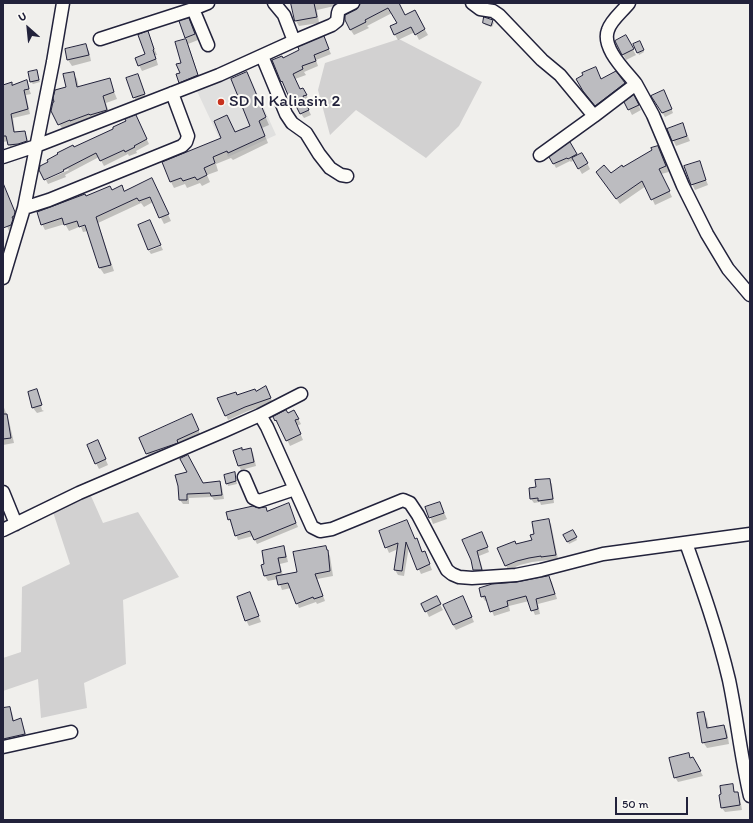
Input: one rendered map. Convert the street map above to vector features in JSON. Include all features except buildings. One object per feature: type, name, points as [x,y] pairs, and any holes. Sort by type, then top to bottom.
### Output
[{"type":"street","points":[[3,278],[24,208],[52,70],[63,3]]},
{"type":"street","points":[[100,39],[208,3]]},
{"type":"street","points":[[274,3],[284,15],[294,41]]},
{"type":"street","points":[[3,157],[36,146],[219,75],[332,25],[338,21],[339,10],[353,3]]},
{"type":"street","points":[[472,3],[480,9],[493,11],[499,16],[542,60],[560,75],[594,116]]},
{"type":"street","points":[[629,3],[608,29],[607,42],[613,54],[636,84],[653,115],[683,186],[707,234],[728,269],[750,295]]},
{"type":"street","points":[[193,9],[208,45]]},
{"type":"street","points":[[262,56],[286,114],[292,123],[306,133],[330,168],[341,175],[347,176]]},
{"type":"street","points":[[540,155],[636,84]]},
{"type":"street","points":[[24,208],[49,200],[182,146],[186,142],[188,136],[172,93]]},
{"type":"street","points":[[3,530],[79,493],[231,428],[301,394]]},
{"type":"street","points":[[260,414],[267,426],[294,490],[312,527],[320,531],[332,529],[403,500],[410,503],[418,515],[444,566],[452,574],[459,577],[472,578],[516,575],[603,554],[750,534]]},
{"type":"street","points":[[244,477],[253,498],[259,501],[294,490]]},
{"type":"street","points":[[3,492],[16,524]]},
{"type":"street","points":[[686,543],[712,619],[722,655],[737,718],[744,772],[750,796]]},
{"type":"street","points":[[3,747],[71,732]]},
{"type":"shaded area","points":[[399,39],[482,82],[459,126],[426,158],[356,110],[330,135],[318,90],[325,63]]},
{"type":"shaded area","name":"SD N Kaliasin 2","points":[[245,66],[276,135],[228,157],[196,89]],"holes":[[[247,72],[266,117],[250,124],[231,79]],[[227,115],[241,147],[228,153],[214,121]],[[259,122],[265,136],[243,146],[237,132]]]},
{"type":"shaded area","points":[[91,496],[103,523],[138,512],[179,577],[123,600],[126,664],[84,683],[87,708],[41,718],[38,679],[3,691],[3,658],[21,652],[22,587],[70,564],[53,512]]},
{"type":"place","name":"SD N Kaliasin 2","points":[[221,102]]}]
